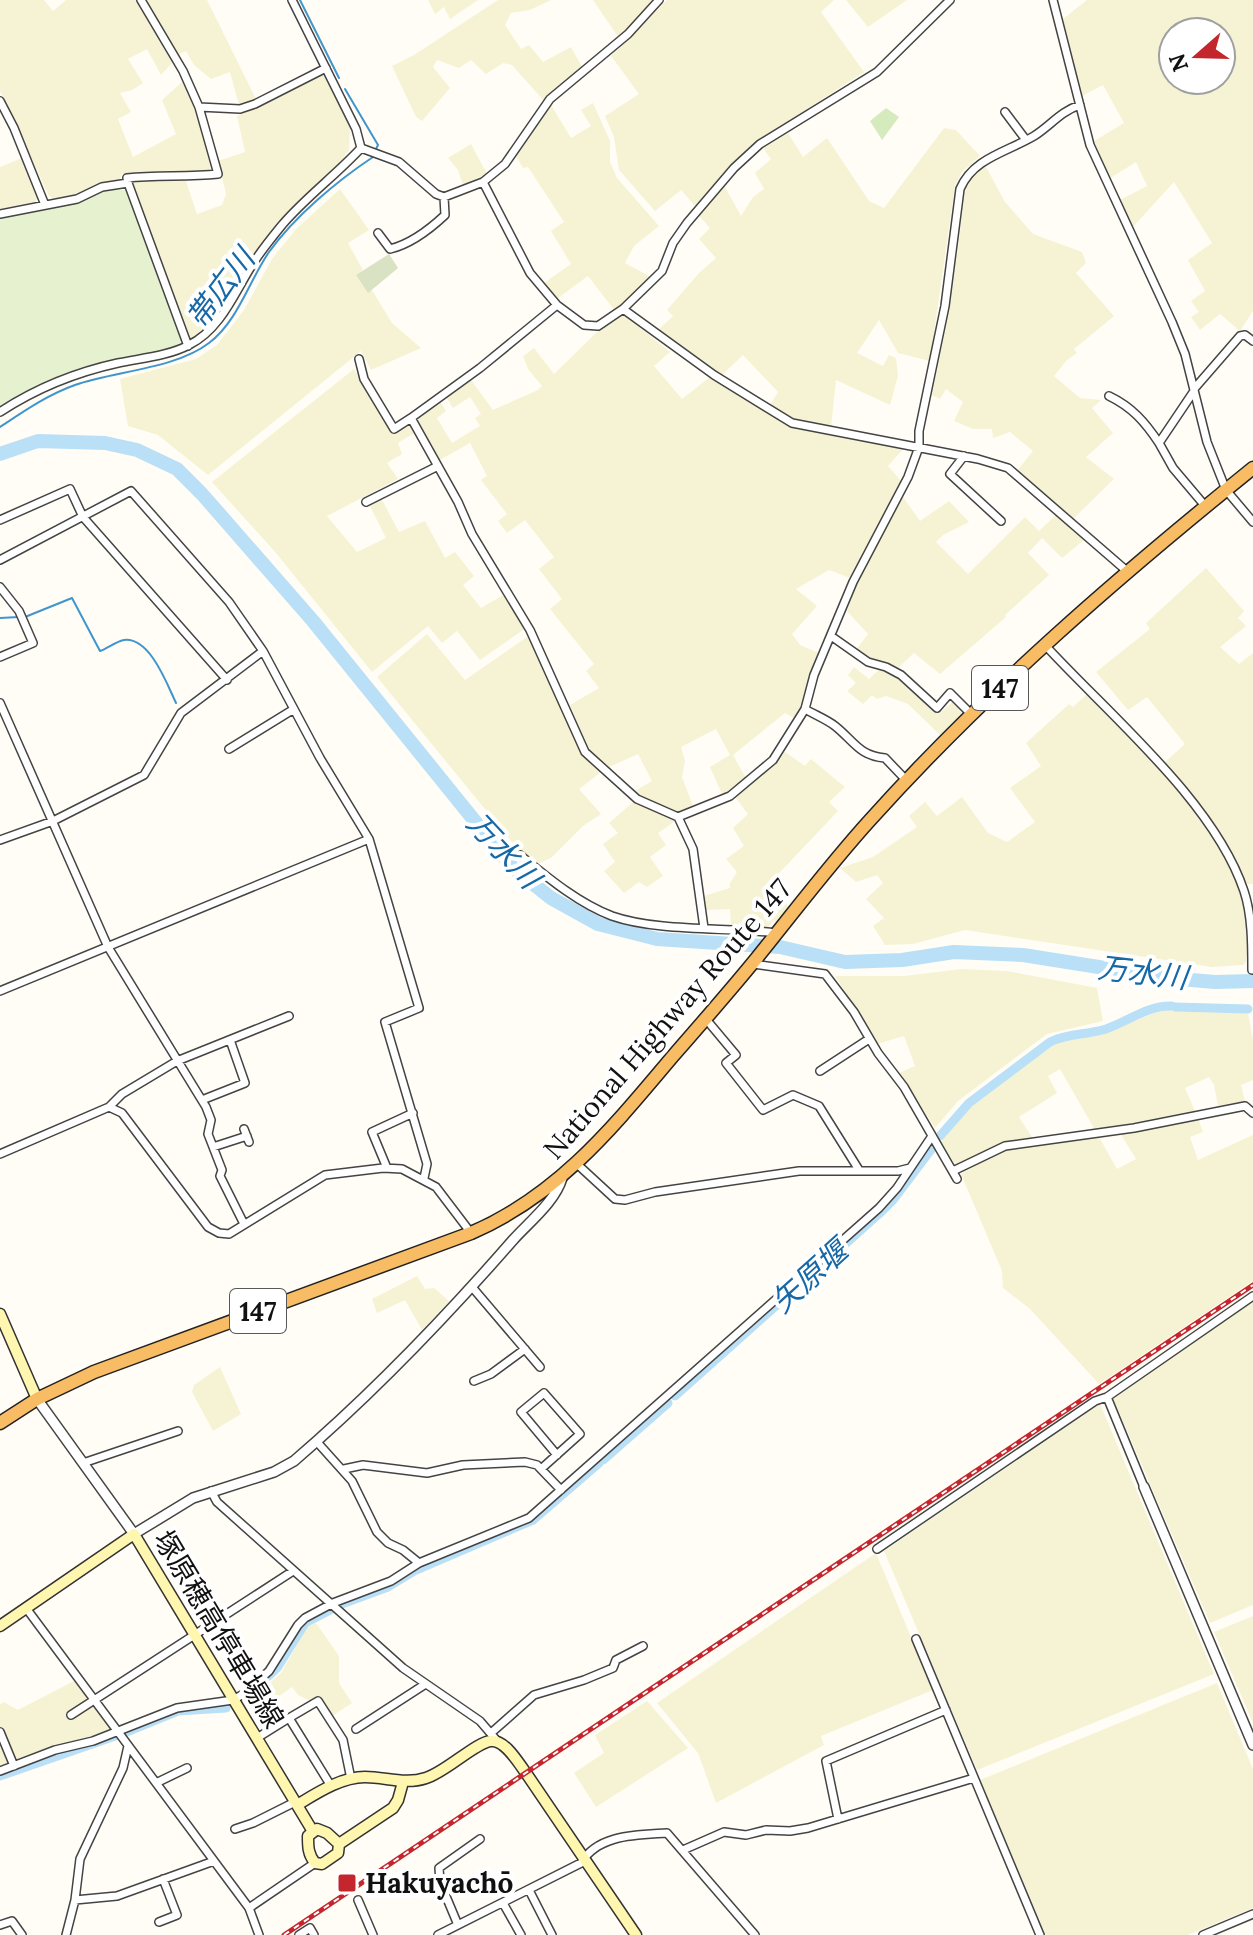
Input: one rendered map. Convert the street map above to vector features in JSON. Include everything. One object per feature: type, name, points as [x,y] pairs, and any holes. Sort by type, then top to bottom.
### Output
[{"type":"highway","name":"National Highway Route 147","points":[[0,1423],[37,1399],[94,1372],[471,1233],[520,1208],[562,1178],[625,1112],[754,961],[829,866],[907,781],[1044,644],[1253,468]]},
{"type":"main road","points":[[0,1314],[37,1399]]},
{"type":"main road","name":"塚原穂高停車場線","points":[[0,1626],[134,1534],[312,1830],[308,1845],[315,1863]]},
{"type":"main road","points":[[296,1804],[351,1779],[375,1777],[403,1782],[435,1775],[483,1744],[498,1742],[526,1773],[636,1935]]},
{"type":"main road","points":[[315,1863],[322,1864],[338,1853],[339,1844],[393,1808],[403,1782]]},
{"type":"main road","points":[[312,1830],[327,1833],[339,1844]]},
{"type":"street","points":[[141,0],[183,71],[199,107],[218,174],[127,178],[188,346]]},
{"type":"street","points":[[292,0],[365,150],[399,162],[444,197],[445,215],[429,230],[401,246],[390,249],[378,233]]},
{"type":"street","points":[[444,197],[483,182],[505,164],[550,99],[628,34],[659,0]]},
{"type":"street","points":[[483,182],[530,273],[557,305],[584,325],[598,326],[623,309],[662,271],[673,243],[734,168],[760,144],[877,72],[950,0]]},
{"type":"street","points":[[1053,0],[1090,145],[1185,354],[1207,442],[1226,490],[1253,522]]},
{"type":"street","points":[[199,107],[240,109],[326,68]]},
{"type":"street","points":[[0,101],[45,205]]},
{"type":"street","points":[[678,817],[730,796],[773,760],[805,709],[814,675],[853,582],[908,477],[919,447],[919,431],[945,306],[960,189],[964,179],[973,169],[1026,140],[1068,109],[1080,105]]},
{"type":"street","points":[[1005,112],[1026,140]]},
{"type":"street","points":[[0,412],[89,371],[188,346],[205,335],[222,316],[257,257],[284,222],[365,150]]},
{"type":"street","points":[[0,214],[77,199],[102,187],[128,183]]},
{"type":"street","points":[[359,359],[364,379],[394,429],[480,368],[557,305]]},
{"type":"street","points":[[623,309],[714,375],[792,423],[964,456],[1008,468],[1128,572]]},
{"type":"street","points":[[1159,443],[1194,390],[1240,336],[1245,335],[1253,341]]},
{"type":"street","points":[[1109,396],[1128,405],[1143,420],[1173,468],[1206,507]]},
{"type":"street","points":[[411,418],[458,502],[472,534],[530,630],[585,752],[637,799],[678,817],[693,849],[704,928]]},
{"type":"street","points":[[964,456],[950,474],[1001,521]]},
{"type":"street","points":[[366,502],[438,466]]},
{"type":"street","points":[[0,520],[70,489],[83,517],[227,680]]},
{"type":"street","points":[[0,560],[131,491],[229,602],[263,651],[369,839],[419,1008],[385,1022],[427,1164],[424,1178]]},
{"type":"street","points":[[0,587],[19,611],[33,643],[0,657]]},
{"type":"street","points":[[831,636],[868,662],[901,675],[937,708],[950,693],[972,715]]},
{"type":"street","points":[[1044,644],[1159,763],[1190,800],[1230,859],[1249,892],[1252,970]]},
{"type":"street","points":[[0,840],[53,821],[144,775],[181,713],[263,651]]},
{"type":"street","points":[[0,703],[108,947],[202,1100],[211,1120],[208,1134],[222,1170],[220,1176],[244,1224]]},
{"type":"street","points":[[229,749],[294,709]]},
{"type":"street","points":[[805,709],[833,725],[862,752],[885,758],[907,781]]},
{"type":"street","points":[[0,991],[369,839]]},
{"type":"street","points":[[520,855],[579,899],[613,916],[663,925],[775,934]]},
{"type":"street","points":[[754,961],[825,974],[848,1002],[869,1039],[904,1087],[955,1175],[1005,1146],[1134,1128],[1245,1106],[1253,1113]]},
{"type":"street","points":[[0,1154],[109,1107],[122,1094],[177,1061],[289,1016]]},
{"type":"street","points":[[705,1018],[736,1055],[726,1063],[763,1110],[793,1095],[819,1106],[859,1170]]},
{"type":"street","points":[[820,1071],[869,1039]]},
{"type":"street","points":[[202,1100],[245,1083],[230,1040]]},
{"type":"street","points":[[109,1107],[122,1113],[208,1227],[219,1233],[229,1234],[325,1175],[387,1168],[402,1169],[436,1187],[471,1233]]},
{"type":"street","points":[[387,1168],[372,1132],[413,1113]]},
{"type":"street","points":[[213,1147],[247,1136]]},
{"type":"street","points":[[0,1771],[177,1708],[233,1700],[269,1671],[298,1625],[333,1603],[391,1581],[419,1563],[529,1518],[879,1208],[932,1136]]},
{"type":"street","points":[[577,1164],[615,1199],[625,1200],[655,1192],[799,1171],[898,1171],[910,1168]]},
{"type":"street","points":[[37,1399],[134,1534],[193,1498],[274,1472],[294,1461],[317,1442],[472,1287],[559,1187],[562,1178]]},
{"type":"street","points":[[520,1208],[523,1222],[520,1233]]},
{"type":"street","points":[[472,1287],[540,1367]]},
{"type":"street","points":[[877,1549],[1253,1296]]},
{"type":"street","points":[[474,1381],[491,1374],[525,1349]]},
{"type":"street","points":[[541,1469],[557,1455],[580,1434],[544,1393],[521,1412],[557,1455]]},
{"type":"street","points":[[1107,1397],[1253,1745]]},
{"type":"street","points":[[83,1463],[178,1431]]},
{"type":"street","points":[[317,1442],[352,1481],[377,1532],[419,1563]]},
{"type":"street","points":[[344,1469],[363,1465],[427,1473],[463,1465],[525,1462],[541,1469],[561,1490]]},
{"type":"street","points":[[211,1491],[217,1502],[293,1571],[424,1685],[480,1721],[498,1742]]},
{"type":"street","points":[[71,1715],[293,1571]]},
{"type":"street","points":[[26,1608],[249,1908],[259,1935]]},
{"type":"street","points":[[916,1639],[1040,1935]]},
{"type":"street","points":[[491,1733],[534,1695],[613,1668],[616,1660],[643,1646]]},
{"type":"street","points":[[356,1729],[424,1685]]},
{"type":"street","points":[[257,1738],[318,1701],[343,1740],[351,1779]]},
{"type":"street","points":[[838,1819],[826,1761],[946,1710]]},
{"type":"street","points":[[289,1718],[331,1786]]},
{"type":"street","points":[[0,1732],[14,1766]]},
{"type":"street","points":[[66,1935],[75,1900],[80,1859],[123,1768],[128,1746]]},
{"type":"street","points":[[156,1783],[187,1768]]},
{"type":"street","points":[[683,1850],[724,1832],[746,1835],[766,1830],[790,1831],[974,1778]]},
{"type":"street","points":[[235,1829],[296,1804]]},
{"type":"street","points":[[438,1935],[581,1863],[617,1837],[667,1833],[755,1935]]},
{"type":"street","points":[[458,1925],[440,1882],[439,1868],[480,1839]]},
{"type":"street","points":[[75,1900],[117,1896],[214,1861]]},
{"type":"street","points":[[249,1908],[315,1863]]},
{"type":"street","points":[[159,1922],[177,1915],[163,1879]]},
{"type":"street","points":[[529,1890],[552,1935]]},
{"type":"street","points":[[358,1900],[373,1935]]},
{"type":"street","points":[[503,1903],[521,1935]]},
{"type":"street","points":[[1203,1935],[1253,1914]]},
{"type":"street","points":[[0,1925],[12,1921],[22,1935]]},
{"type":"street","points":[[299,1935],[310,1928],[314,1935]]},
{"type":"shaded area","points":[[0,0],[44,0],[53,11],[66,0],[136,0],[172,63],[161,75],[147,49],[128,59],[143,83],[120,93],[131,112],[118,119],[133,157],[176,134],[162,100],[183,81],[202,127],[212,170],[184,174],[163,171],[122,174],[119,181],[107,181],[54,199],[49,196],[0,91]]},
{"type":"shaded area","points":[[145,0],[207,0],[256,99],[239,105],[230,72],[211,79],[194,65],[186,51],[177,55]]},
{"type":"shaded area","points":[[428,0],[478,0],[450,19],[444,7],[435,14]]},
{"type":"shaded area","points":[[498,0],[551,0],[530,10],[511,13],[505,25],[521,49],[529,45],[543,62],[571,47],[582,67],[544,101],[512,65],[503,63],[486,74],[471,60],[459,68],[437,60],[433,67],[450,88],[422,121],[416,117],[392,66]]},
{"type":"shaded area","points":[[593,0],[653,0],[619,38]]},
{"type":"shaded area","points":[[667,0],[834,0],[821,12],[864,72],[751,145],[695,206],[681,190],[655,211],[619,170],[614,137],[605,116],[639,94],[611,56]]},
{"type":"shaded area","points":[[846,0],[907,0],[868,27]]},
{"type":"shaded area","points":[[1087,0],[1253,0],[1253,311],[1240,331],[1220,314],[1200,330],[1191,317],[1199,312],[1191,301],[1205,291],[1188,260],[1212,243],[1174,182],[1131,229],[1118,201],[1147,186],[1136,162],[1109,179],[1094,141],[1124,123],[1103,85],[1082,96],[1063,19]]},
{"type":"shaded area","points":[[324,73],[350,126],[349,150],[333,172],[277,222],[215,317],[190,340],[132,181],[160,178],[186,181],[197,214],[222,205],[226,194],[218,161],[245,152],[237,116]]},
{"type":"shaded area","points":[[593,103],[610,141],[610,162],[617,178],[659,226],[634,246],[625,263],[651,277],[615,311],[588,276],[558,298],[544,283],[571,264],[551,231],[564,222],[528,167],[523,168],[516,156],[551,105],[571,138],[591,126],[581,110]]},
{"type":"shaded area","points":[[944,128],[956,130],[980,156],[962,172],[955,186],[930,361],[898,353],[879,320],[857,353],[883,366],[889,355],[896,358],[898,376],[890,405],[836,380],[831,427],[796,421],[770,405],[778,392],[743,355],[722,375],[657,331],[673,316],[667,310],[716,258],[699,239],[710,228],[699,216],[724,185],[741,216],[753,197],[764,189],[755,173],[771,159],[763,148],[788,133],[803,157],[827,138],[869,201],[884,208]]},
{"type":"shaded area","points":[[471,144],[487,174],[463,185],[458,170],[448,158]]},
{"type":"shaded area","points":[[22,158],[38,197],[35,202],[0,209],[0,167]]},
{"type":"shaded area","points":[[985,165],[1005,202],[1033,234],[1082,252],[1086,263],[1076,273],[1114,316],[1074,349],[1077,353],[1054,376],[1080,398],[1101,400],[1092,408],[1113,433],[1086,457],[1114,479],[1073,519],[1017,471],[1033,451],[1010,432],[993,438],[992,429],[973,429],[954,421],[963,402],[946,389],[940,399],[932,395],[950,308],[965,193],[968,182]]},
{"type":"shaded area","points":[[340,189],[369,230],[348,243],[363,270],[356,275],[368,292],[372,290],[392,323],[421,348],[371,370],[361,351],[208,475],[158,435],[128,426],[120,379],[196,359],[217,345],[244,310],[272,259],[296,229]]},
{"type":"shaded area","points":[[623,314],[670,352],[654,366],[682,399],[710,377],[792,427],[904,448],[888,466],[902,482],[898,490],[920,521],[949,501],[969,522],[936,542],[968,574],[1025,517],[1039,531],[1056,515],[1084,540],[1062,558],[1042,538],[1028,553],[1049,575],[940,674],[914,653],[897,669],[940,713],[954,701],[963,716],[941,736],[908,704],[886,696],[877,699],[872,695],[863,704],[847,691],[856,683],[848,675],[854,667],[869,679],[881,668],[855,651],[868,634],[847,611],[858,581],[829,570],[796,589],[817,606],[792,634],[800,645],[819,653],[802,708],[794,718],[785,713],[733,755],[746,778],[731,791],[722,794],[710,767],[730,755],[716,729],[681,747],[685,761],[682,777],[693,806],[677,812],[674,822],[658,833],[666,845],[650,857],[663,876],[647,887],[639,882],[624,893],[604,871],[615,862],[603,844],[618,833],[609,823],[639,797],[633,792],[652,781],[638,754],[607,768],[590,750],[578,725],[570,705],[599,688],[586,671],[594,664],[550,609],[562,599],[539,569],[554,557],[525,520],[507,533],[498,521],[507,514],[481,480],[487,476],[470,443],[440,460],[417,420],[440,401],[446,411],[437,418],[452,443],[480,426],[475,418],[481,414],[470,397],[453,408],[446,397],[471,380],[493,410],[538,390],[542,386],[528,369],[523,356],[534,348],[554,374],[597,332]]},
{"type":"shaded area","points":[[354,369],[394,434],[411,425],[416,432],[398,443],[402,454],[387,463],[398,479],[327,516],[357,552],[386,538],[368,502],[380,496],[399,532],[425,521],[445,558],[455,552],[474,576],[463,585],[481,608],[505,594],[526,628],[480,660],[457,631],[442,643],[428,626],[372,672],[276,553],[212,482]]},
{"type":"shaded area","points":[[1206,568],[1244,611],[1238,618],[1246,626],[1220,647],[1239,664],[1253,653],[1253,884],[1247,884],[1226,842],[1164,763],[1185,744],[1147,697],[1128,710],[1096,672],[1150,629],[1146,623]]},
{"type":"shaded area","points":[[427,634],[465,680],[530,635],[582,753],[600,773],[579,789],[601,814],[583,826],[551,858],[537,864],[520,852],[377,677]]},
{"type":"shaded area","points":[[1087,694],[1177,788],[1223,853],[1243,896],[1248,942],[1246,962],[1243,965],[1212,967],[965,930],[913,944],[885,945],[873,926],[884,918],[866,899],[883,883],[877,875],[856,882],[840,868],[873,857],[917,827],[909,816],[925,802],[937,816],[962,797],[988,833],[1007,842],[1035,822],[1010,788],[1041,766],[1026,743],[1069,704],[1073,707]]},
{"type":"shaded area","points":[[785,752],[805,766],[811,759],[845,787],[829,802],[838,811],[765,888],[791,908],[777,923],[774,920],[768,927],[731,925],[730,909],[706,910],[704,896],[730,888],[737,872],[726,859],[744,846],[733,828],[748,814],[735,797]]},
{"type":"shaded area","points":[[962,969],[1007,971],[1097,988],[1103,1021],[1047,1034],[958,1101],[935,1128],[899,1073],[915,1066],[904,1036],[877,1044],[835,976],[904,976]]},
{"type":"shaded area","points":[[1164,1009],[1248,1013],[1253,1040],[1253,1080],[1241,1085],[1245,1101],[1218,1106],[1214,1085],[1209,1077],[1185,1088],[1195,1111],[1095,1130],[1060,1069],[1048,1076],[1057,1093],[1019,1117],[1034,1140],[1003,1144],[957,1167],[941,1142],[973,1105],[1053,1043],[1120,1027]]},
{"type":"shaded area","points":[[1197,1116],[1203,1132],[1190,1137],[1198,1160],[1253,1135],[1253,1281],[1099,1384],[1030,1309],[1003,1288],[1002,1271],[961,1174],[1011,1148],[1099,1137],[1117,1169],[1136,1159],[1120,1133]]},
{"type":"shaded area","points":[[417,1276],[425,1289],[434,1288],[449,1301],[422,1330],[405,1300],[377,1313],[372,1299]]},
{"type":"shaded area","points":[[1253,1302],[1253,1605],[1210,1623],[1112,1396]]},
{"type":"shaded area","points":[[220,1367],[241,1414],[213,1431],[192,1392],[194,1385]]},
{"type":"shaded area","points":[[1100,1404],[1214,1674],[977,1770],[884,1551]]},
{"type":"shaded area","points":[[876,1553],[933,1690],[821,1736],[824,1745],[716,1803],[698,1753],[657,1703]]},
{"type":"shaded area","points":[[1253,1616],[1253,1723],[1214,1632]]},
{"type":"shaded area","points":[[316,1623],[339,1656],[339,1683],[352,1703],[332,1716],[319,1697],[310,1701],[298,1695],[292,1687],[278,1697],[262,1690],[281,1673],[307,1627]]},
{"type":"shaded area","points":[[76,1680],[112,1729],[0,1767],[0,1704],[4,1702],[18,1710]]},
{"type":"shaded area","points":[[1217,1683],[1253,1769],[1253,1908],[1188,1935],[1046,1935],[980,1780]]},
{"type":"shaded area","points":[[647,1701],[688,1748],[596,1807],[574,1773],[604,1753],[595,1735]]},
{"type":"green space","points":[[886,108],[899,117],[882,140],[870,121]]},
{"type":"green space","points":[[107,190],[128,190],[183,340],[166,349],[96,366],[53,381],[0,408],[0,216],[78,202]]},
{"type":"green space","points":[[389,254],[398,268],[368,293],[356,275]]},
{"type":"waterway","name":"帯広川","points":[[300,0],[339,78]]},
{"type":"waterway","name":"帯広川","points":[[345,89],[378,145],[375,151]]},
{"type":"waterway","name":"帯広川","points":[[0,427],[65,389],[179,359],[209,343],[228,324],[262,263],[291,225],[317,200],[373,157]]},
{"type":"waterway","name":"万水川","points":[[0,454],[38,441],[105,443],[137,450],[177,469],[313,621],[512,867],[551,898],[598,924],[657,939],[780,947],[845,962],[902,960],[954,952],[1023,955],[1168,978],[1253,981]]},
{"type":"waterway","points":[[25,617],[72,598],[100,651],[124,640],[142,646],[156,663],[176,703]]},
{"type":"waterway","points":[[0,618],[19,617]]},
{"type":"waterway","name":"矢原堰","points":[[940,1136],[969,1103],[1050,1042],[1106,1029],[1147,1011],[1172,1006]]},
{"type":"waterway","name":"矢原堰","points":[[1175,1007],[1248,1009]]},
{"type":"waterway","name":"矢原堰","points":[[675,1396],[880,1213],[933,1147]]},
{"type":"waterway","name":"矢原堰","points":[[603,1460],[668,1403]]},
{"type":"waterway","name":"矢原堰","points":[[339,1605],[388,1587],[416,1570],[533,1520],[599,1463]]},
{"type":"waterway","name":"矢原堰","points":[[246,1697],[277,1668],[305,1623],[334,1608]]},
{"type":"waterway","name":"矢原堰","points":[[124,1733],[178,1711],[226,1708]]},
{"type":"waterway","name":"矢原堰","points":[[0,1776],[118,1735]]},
{"type":"railway","points":[[284,1935],[1253,1285]]},
{"type":"place","name":"Hakuyachō","points":[[347,1883]]}]
